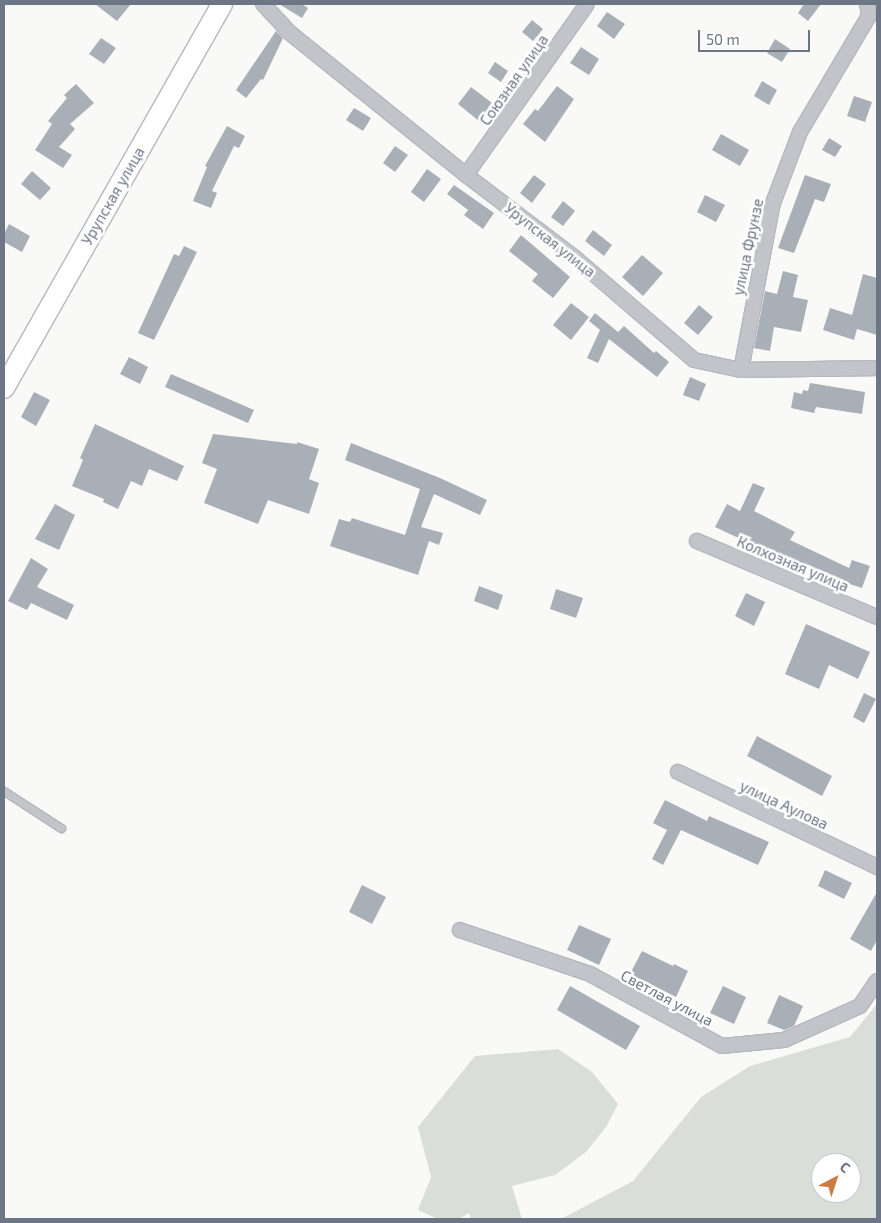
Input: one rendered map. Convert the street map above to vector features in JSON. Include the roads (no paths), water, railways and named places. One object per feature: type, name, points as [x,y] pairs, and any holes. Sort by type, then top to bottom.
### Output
[{"type":"street","name":"Урупская улица","points":[[4,388],[222,4]]},
{"type":"street","name":"Урупская улица","points":[[263,4],[290,33],[466,175],[574,257],[694,360],[741,370],[877,368]]},
{"type":"street","name":"Союзная улица","points":[[466,175],[587,4]]},
{"type":"street","name":"улица Фрунзе","points":[[741,370],[773,202],[800,132],[871,11]]},
{"type":"street","name":"Колхозная улица","points":[[696,541],[877,617]]},
{"type":"street","name":"улица Аулова","points":[[678,772],[877,867]]},
{"type":"street","name":"Светлая улица","points":[[460,930],[590,974],[722,1046],[784,1040],[860,1006],[877,981]]},
{"type":"lane","points":[[4,792],[61,828]]}]
